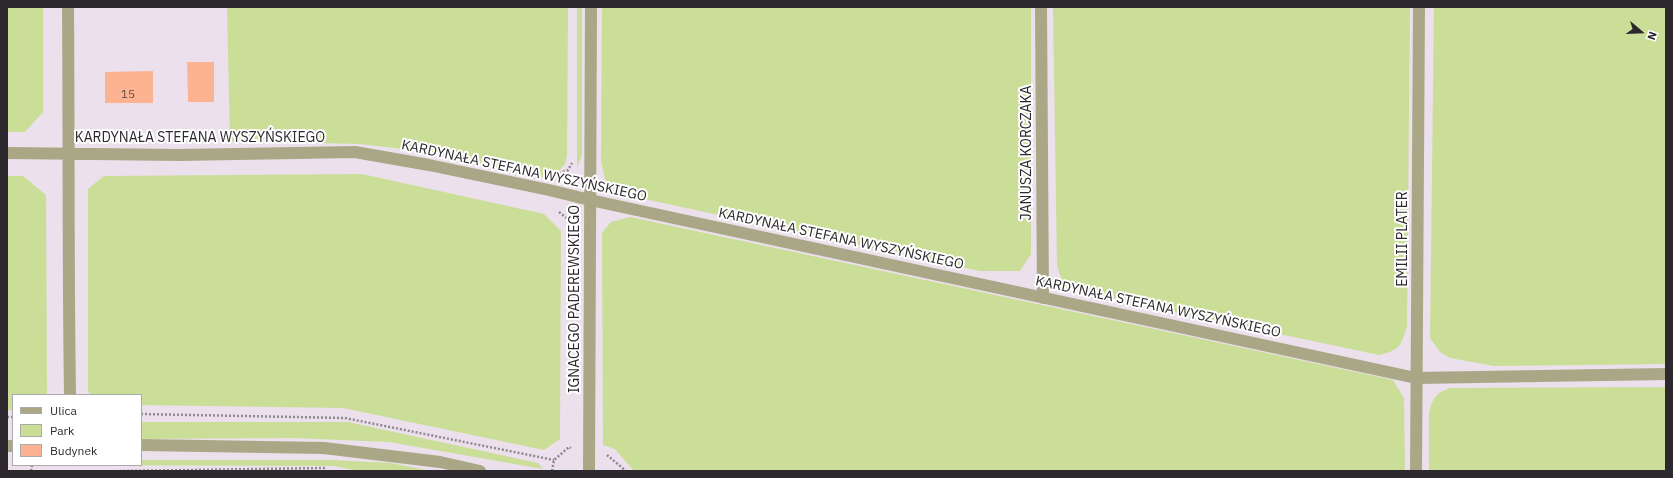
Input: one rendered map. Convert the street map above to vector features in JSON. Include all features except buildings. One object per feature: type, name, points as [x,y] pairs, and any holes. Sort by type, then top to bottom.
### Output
[{"type":"street","points":[[68,7],[69,154],[67,208],[70,394]]},
{"type":"street","name":"IGNACEGO PADEREWSKIEGO","points":[[589,471],[591,7]]},
{"type":"street","name":"JANUSZA KORCZAKA","points":[[1041,7],[1043,298]]},
{"type":"street","name":"EMILII PLATER","points":[[1416,471],[1419,7]]},
{"type":"street","name":"KARDYNAŁA STEFANA WYSZYŃSKIEGO","points":[[7,153],[179,155],[355,152],[429,164],[1416,378],[1666,374]]},
{"type":"street","points":[[142,445],[324,448],[440,462],[480,471]]},
{"type":"path","points":[[572,156],[572,164],[568,170],[553,174],[550,190],[550,204],[568,219],[572,232]]},
{"type":"path","points":[[142,414],[345,418],[554,460]]},
{"type":"path","points":[[552,471],[554,460],[569,447],[570,440]]},
{"type":"path","points":[[119,471],[330,468]]},
{"type":"green space","points":[[7,7],[43,7],[43,112],[25,132],[7,132]]},
{"type":"green space","points":[[227,7],[568,7],[567,156],[565,164],[559,171],[547,172],[545,178],[421,151],[359,144],[230,141]]},
{"type":"green space","points":[[577,7],[582,7],[582,154],[577,168]]},
{"type":"green space","points":[[602,7],[1031,7],[1031,254],[1020,271],[980,271],[621,194],[606,183],[601,161]]},
{"type":"green space","points":[[1053,7],[1410,7],[1407,326],[1399,346],[1396,349],[1379,355],[1085,293],[1065,287],[1057,267]]},
{"type":"green space","points":[[1434,7],[1666,7],[1666,364],[1494,366],[1450,358],[1440,352],[1430,338]]},
{"type":"green space","points":[[362,174],[544,214],[561,231],[560,439],[544,450],[343,408],[142,405],[142,394],[91,394],[88,392],[88,189],[104,176]]},
{"type":"green space","points":[[7,176],[23,176],[46,195],[47,393],[12,394],[12,410],[7,410]]},
{"type":"green space","points":[[630,217],[1393,380],[1404,398],[1405,471],[633,470],[615,449],[603,445],[602,233],[611,222]]},
{"type":"green space","points":[[1666,387],[1666,471],[1429,471],[1429,412],[1432,403],[1438,394],[1450,388]]},
{"type":"green space","points":[[142,422],[348,422],[538,463],[543,469],[389,442],[293,438],[142,439]]},
{"type":"green space","points":[[142,460],[330,460],[391,463],[431,471],[358,471],[335,466],[142,465]]}]
